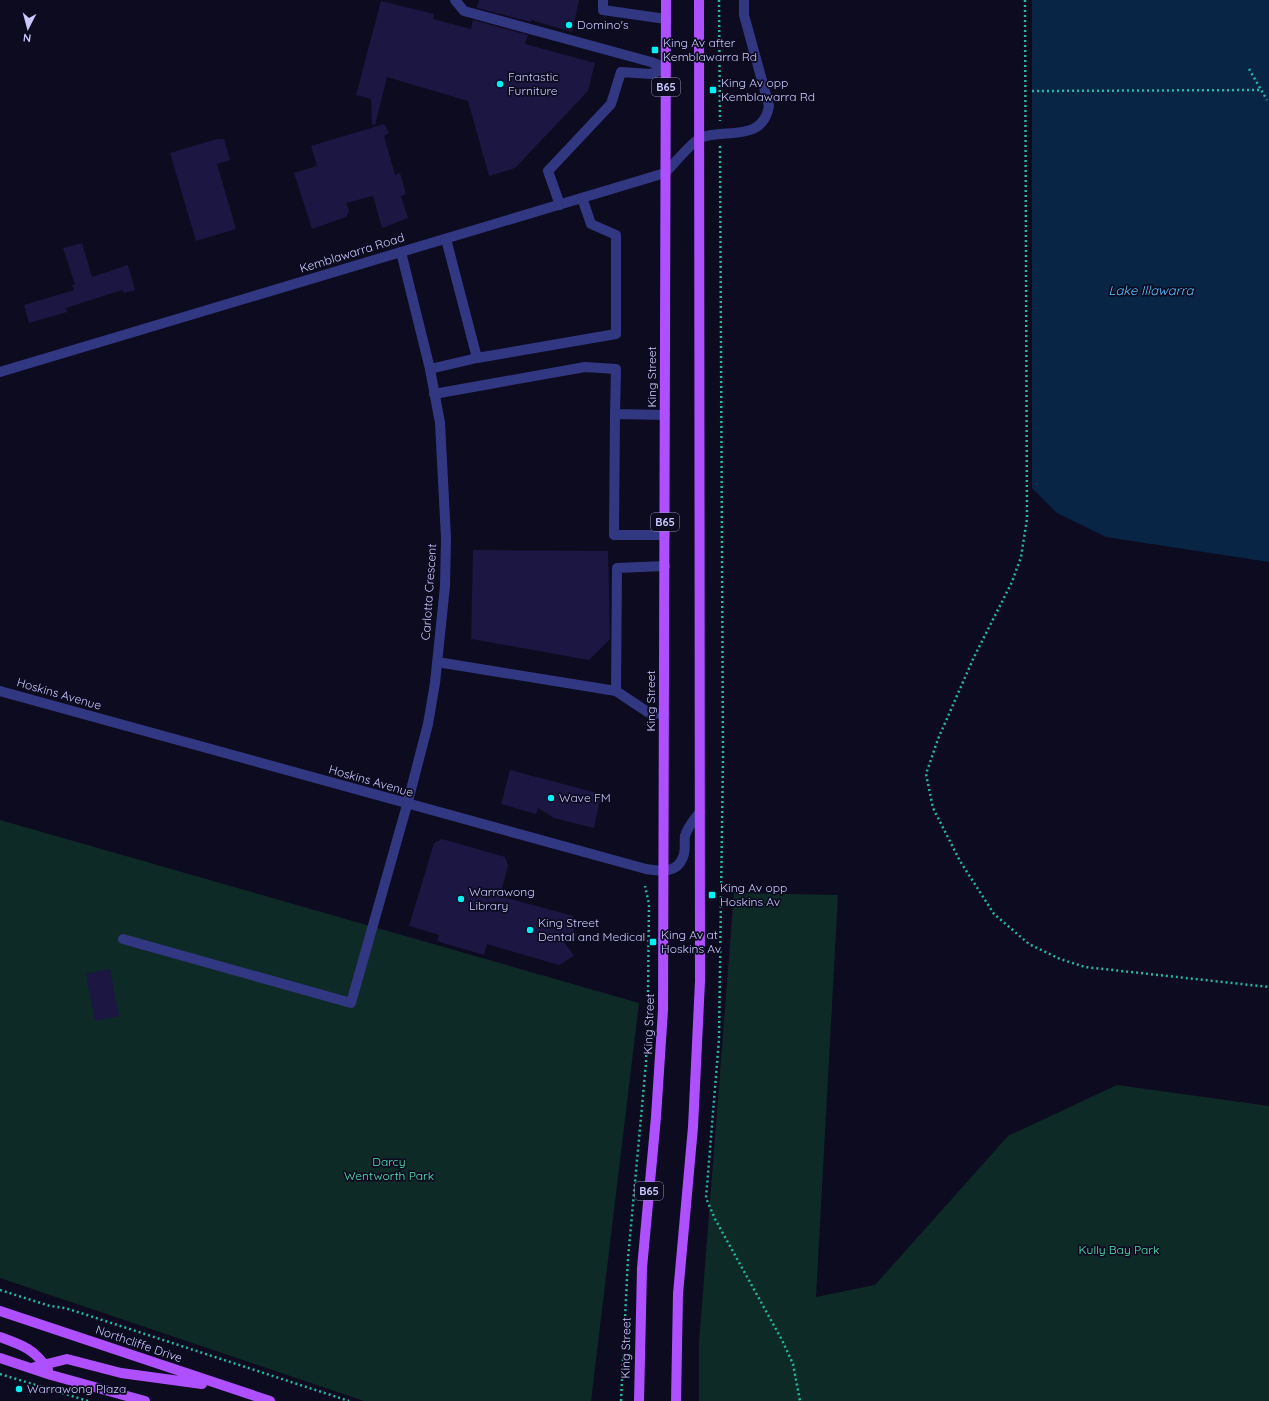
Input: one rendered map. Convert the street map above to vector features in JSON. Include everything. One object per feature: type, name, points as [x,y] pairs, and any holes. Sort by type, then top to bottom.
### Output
[{"type":"main road","name":"King Street","points":[[639,1401],[642,1268],[662,1044],[664,871],[666,0]]},
{"type":"main road","points":[[676,1401],[678,1294],[693,1127],[699,1025],[699,0]]},
{"type":"main road","name":"Northcliffe Drive","points":[[0,1311],[270,1401]]},
{"type":"main road","points":[[0,1337],[31,1350],[40,1357],[52,1375]]},
{"type":"main road","points":[[0,1358],[52,1375],[145,1401]]},
{"type":"main road","points":[[31,1368],[67,1359],[121,1373],[170,1381],[220,1385]]},
{"type":"street","points":[[455,0],[464,11],[651,62],[666,68]]},
{"type":"street","points":[[603,0],[603,10],[666,19]]},
{"type":"street","points":[[700,138],[748,131],[757,127],[767,117],[769,106],[744,15],[744,0]]},
{"type":"street","points":[[560,205],[548,171],[611,104],[621,72],[651,74],[666,68]]},
{"type":"street","name":"Kemblawarra Road","points":[[0,372],[665,173],[700,138]]},
{"type":"street","points":[[430,368],[477,358],[616,334],[616,235],[591,224],[582,198]]},
{"type":"street","points":[[446,238],[477,358]]},
{"type":"street","name":"Carlotta Crescent","points":[[123,939],[351,1003],[408,805],[428,724],[438,662],[445,586],[446,538],[441,437],[430,368],[401,252]]},
{"type":"street","points":[[434,394],[586,367],[616,370],[614,535],[665,535]]},
{"type":"street","points":[[615,414],[665,415]]},
{"type":"street","points":[[616,691],[617,568],[665,566]]},
{"type":"street","points":[[438,662],[616,691],[649,713],[664,714]]},
{"type":"street","name":"Hoskins Avenue","points":[[0,691],[646,870],[664,871]]},
{"type":"street","points":[[664,871],[668,871],[678,866],[684,857],[685,836],[689,826],[700,812]]},
{"type":"path","points":[[720,0],[723,756],[719,1016],[706,1198],[714,1219],[782,1340],[793,1364],[800,1401]]},
{"type":"path","points":[[1025,0],[1027,519],[1021,557],[1012,582],[974,657],[932,756],[926,774],[933,808],[960,861],[994,914],[1029,944],[1060,960],[1085,967],[1269,987]]},
{"type":"path","points":[[1249,69],[1267,100]]},
{"type":"path","points":[[1032,91],[1262,90]]},
{"type":"path","points":[[621,1401],[628,1258],[646,1062],[649,904],[645,886]]},
{"type":"path","points":[[0,1290],[50,1306],[65,1308],[87,1314],[349,1401]]},
{"type":"path","points":[[0,1374],[88,1401]]},
{"type":"green space","name":"Darcy Wentworth Park","points":[[0,820],[639,1003],[591,1401],[364,1401],[0,1278]]},
{"type":"green space","name":"Kully Bay Park","points":[[734,893],[838,895],[816,1297],[875,1285],[1008,1136],[1117,1085],[1269,1106],[1269,1401],[699,1401],[699,1343]]},
{"type":"water","name":"Lake Illawarra","points":[[1032,0],[1269,0],[1269,562],[1106,537],[1057,513],[1032,488]]},
{"type":"building","points":[[479,0],[579,0],[572,32],[531,20],[531,22],[477,8]]},
{"type":"building","name":"Fantastic Furniture","points":[[381,1],[434,14],[433,19],[471,29],[473,20],[528,35],[525,44],[595,63],[588,91],[515,168],[489,176],[468,101],[387,77],[375,125],[372,124],[371,99],[356,95]]},
{"type":"building","points":[[384,124],[389,133],[384,136],[395,175],[400,173],[406,194],[401,196],[408,218],[382,228],[373,196],[346,203],[349,211],[346,217],[312,229],[294,173],[317,166],[311,146]]},
{"type":"building","points":[[217,139],[224,139],[230,160],[217,164],[236,229],[196,241],[170,153]]},
{"type":"building","points":[[82,243],[92,277],[128,265],[135,290],[124,293],[122,290],[66,308],[67,312],[29,323],[24,305],[74,290],[72,285],[75,285],[63,248]]},
{"type":"building","points":[[473,550],[608,551],[610,639],[589,660],[471,639]]},
{"type":"building","name":"Wave FM","points":[[510,770],[601,794],[594,828],[554,818],[538,808],[536,814],[501,804]]},
{"type":"building","points":[[442,839],[505,857],[508,866],[500,896],[573,916],[570,924],[577,935],[565,943],[574,956],[559,965],[487,944],[484,955],[437,941],[439,935],[409,926],[434,843]]},
{"type":"building","points":[[110,969],[119,1016],[95,1021],[86,974]]},
{"type":"place","name":"Domino's","points":[[569,25]]},
{"type":"place","name":"King Av after Kemblawarra Rd","points":[[655,50]]},
{"type":"place","name":"Fantastic Furniture","points":[[500,84]]},
{"type":"place","name":"King Av opp Kemblawarra Rd","points":[[713,90]]},
{"type":"place","name":"Wave FM","points":[[551,798]]},
{"type":"place","name":"King Av opp Hoskins Av","points":[[712,895]]},
{"type":"place","name":"Warrawong Library","points":[[461,899]]},
{"type":"place","name":"King Street Dental and Medical","points":[[530,930]]},
{"type":"place","name":"King Av at Hoskins Av","points":[[653,942]]},
{"type":"place","name":"Warrawong Plaza","points":[[19,1389]]}]
